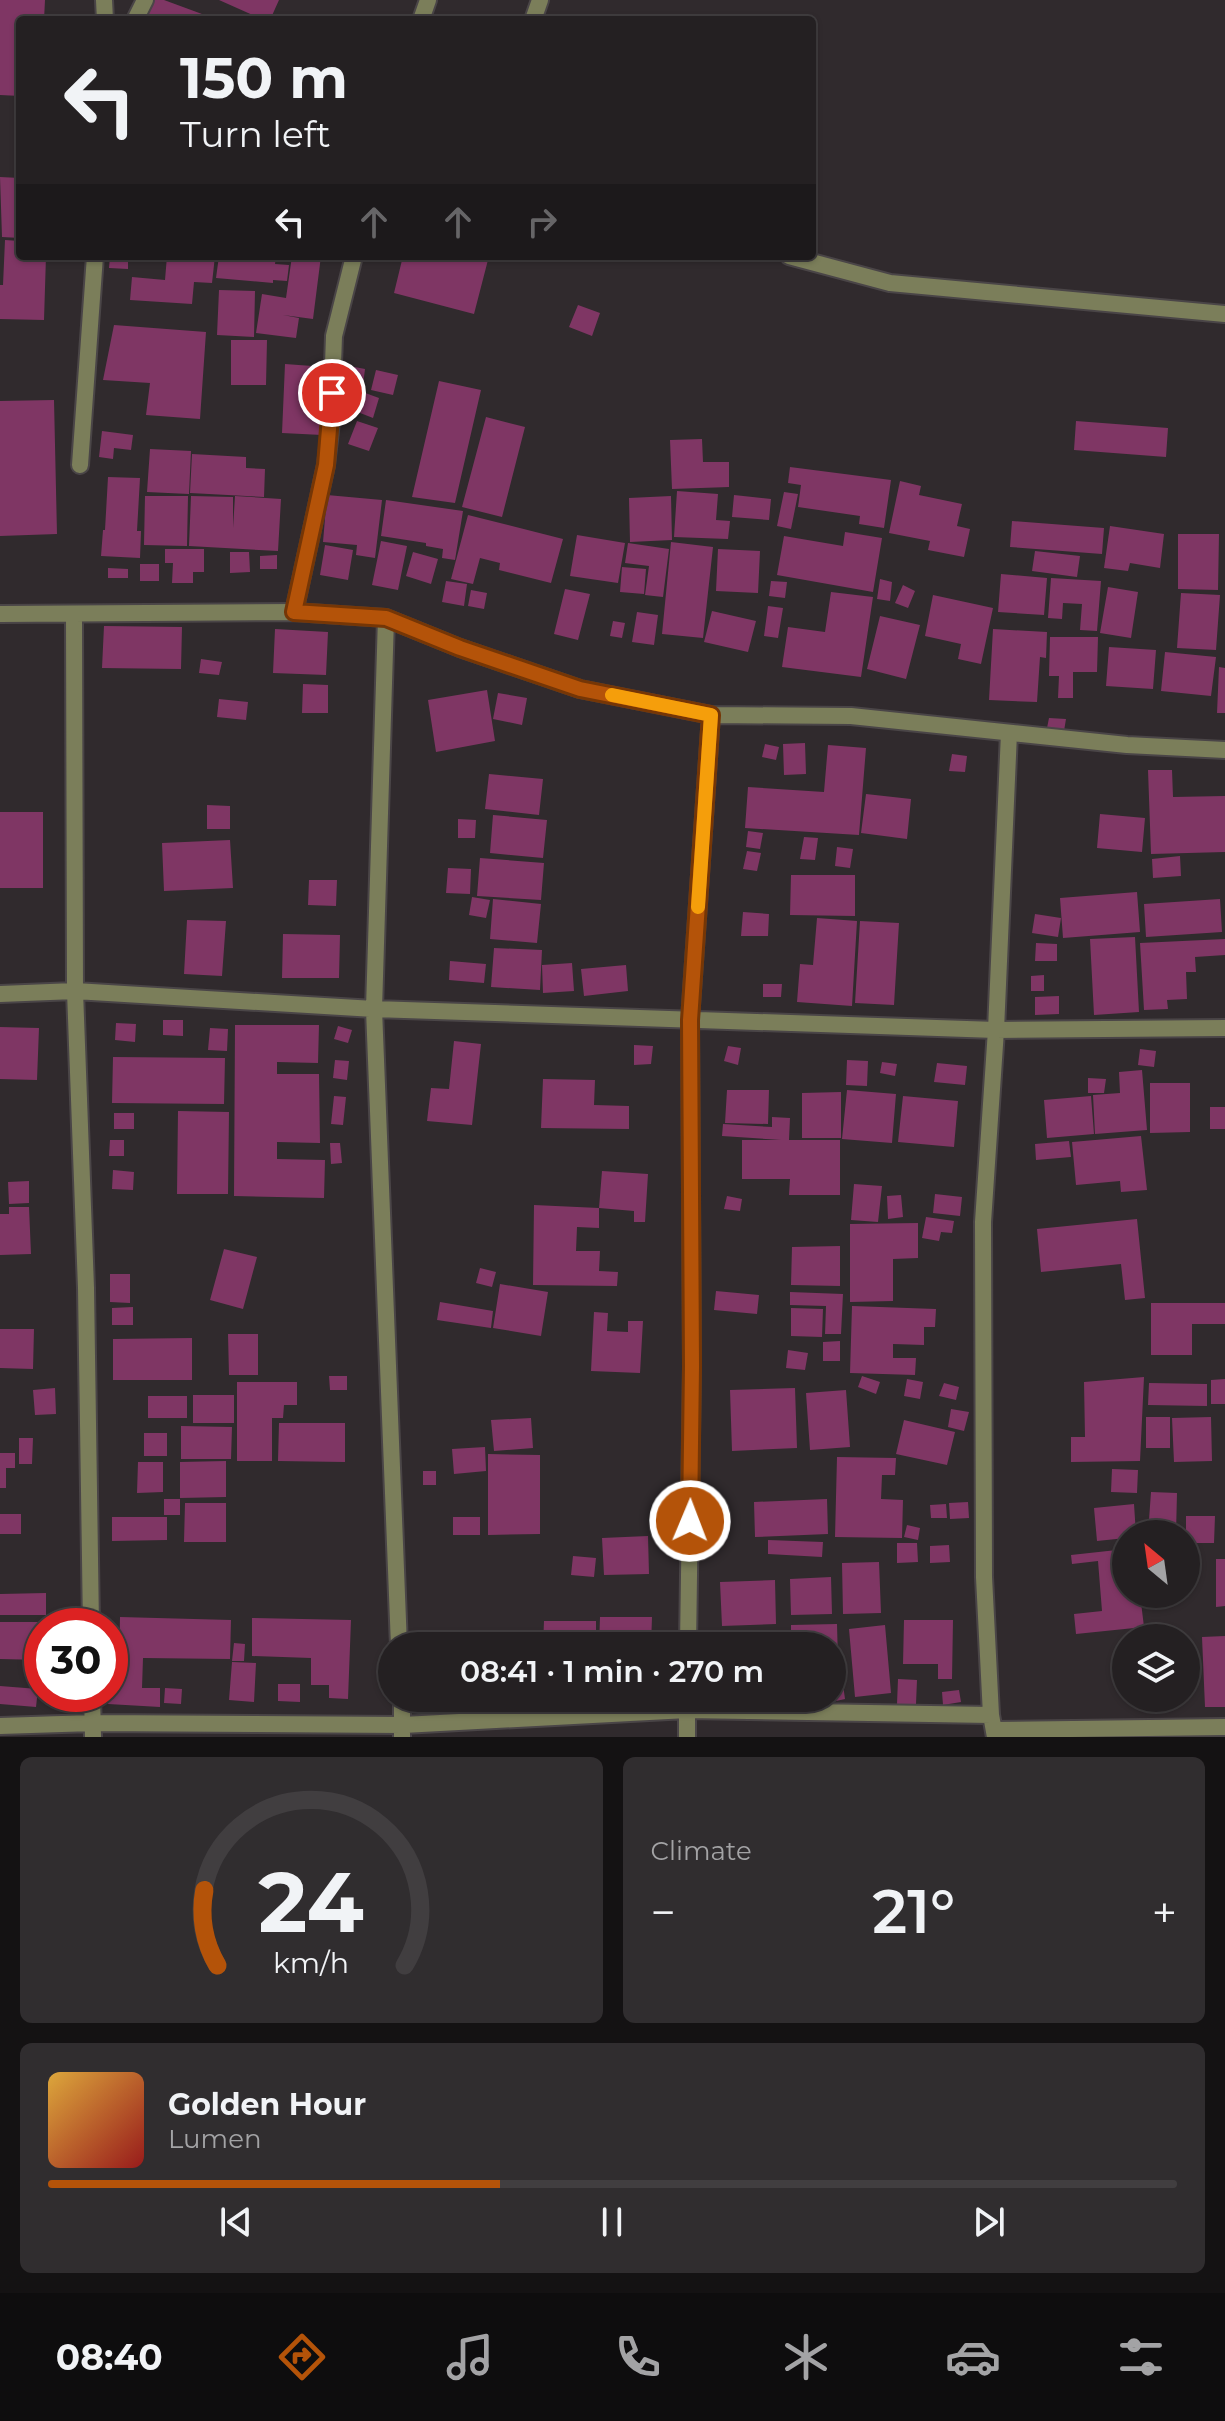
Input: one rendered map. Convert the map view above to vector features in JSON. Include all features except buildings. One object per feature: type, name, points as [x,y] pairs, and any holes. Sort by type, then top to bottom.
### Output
[{"type":"street","points":[[80,465],[95,260]]},
{"type":"street","points":[[294,612],[326,465],[334,336],[353,260]]},
{"type":"street","points":[[804,260],[890,283],[1225,314]]},
{"type":"street","points":[[0,614],[294,612],[386,618],[460,648],[580,689],[711,715],[851,716],[1127,745],[1225,750]]},
{"type":"street","points":[[74,614],[75,991],[86,1288],[91,1608]]},
{"type":"street","points":[[386,618],[374,1009],[398,1632]]},
{"type":"street","points":[[688,1632],[692,1366],[690,1020],[711,715]]},
{"type":"street","points":[[993,1727],[984,1577],[983,1222],[996,1030],[1009,733]]},
{"type":"street","points":[[0,994],[75,991],[374,1009],[996,1030],[1225,1028]]},
{"type":"street","points":[[0,1726],[93,1730],[402,1731],[603,1712]]},
{"type":"street","points":[[687,1712],[687,1737]]},
{"type":"street","points":[[793,1712],[993,1727],[1225,1727]]},
{"type":"slow traffic","points":[[612,695],[711,715],[698,907]]},
{"type":"route","points":[[332,393],[326,465],[294,612],[386,618],[460,648],[580,689],[711,715],[690,1020],[690,1521]]}]
